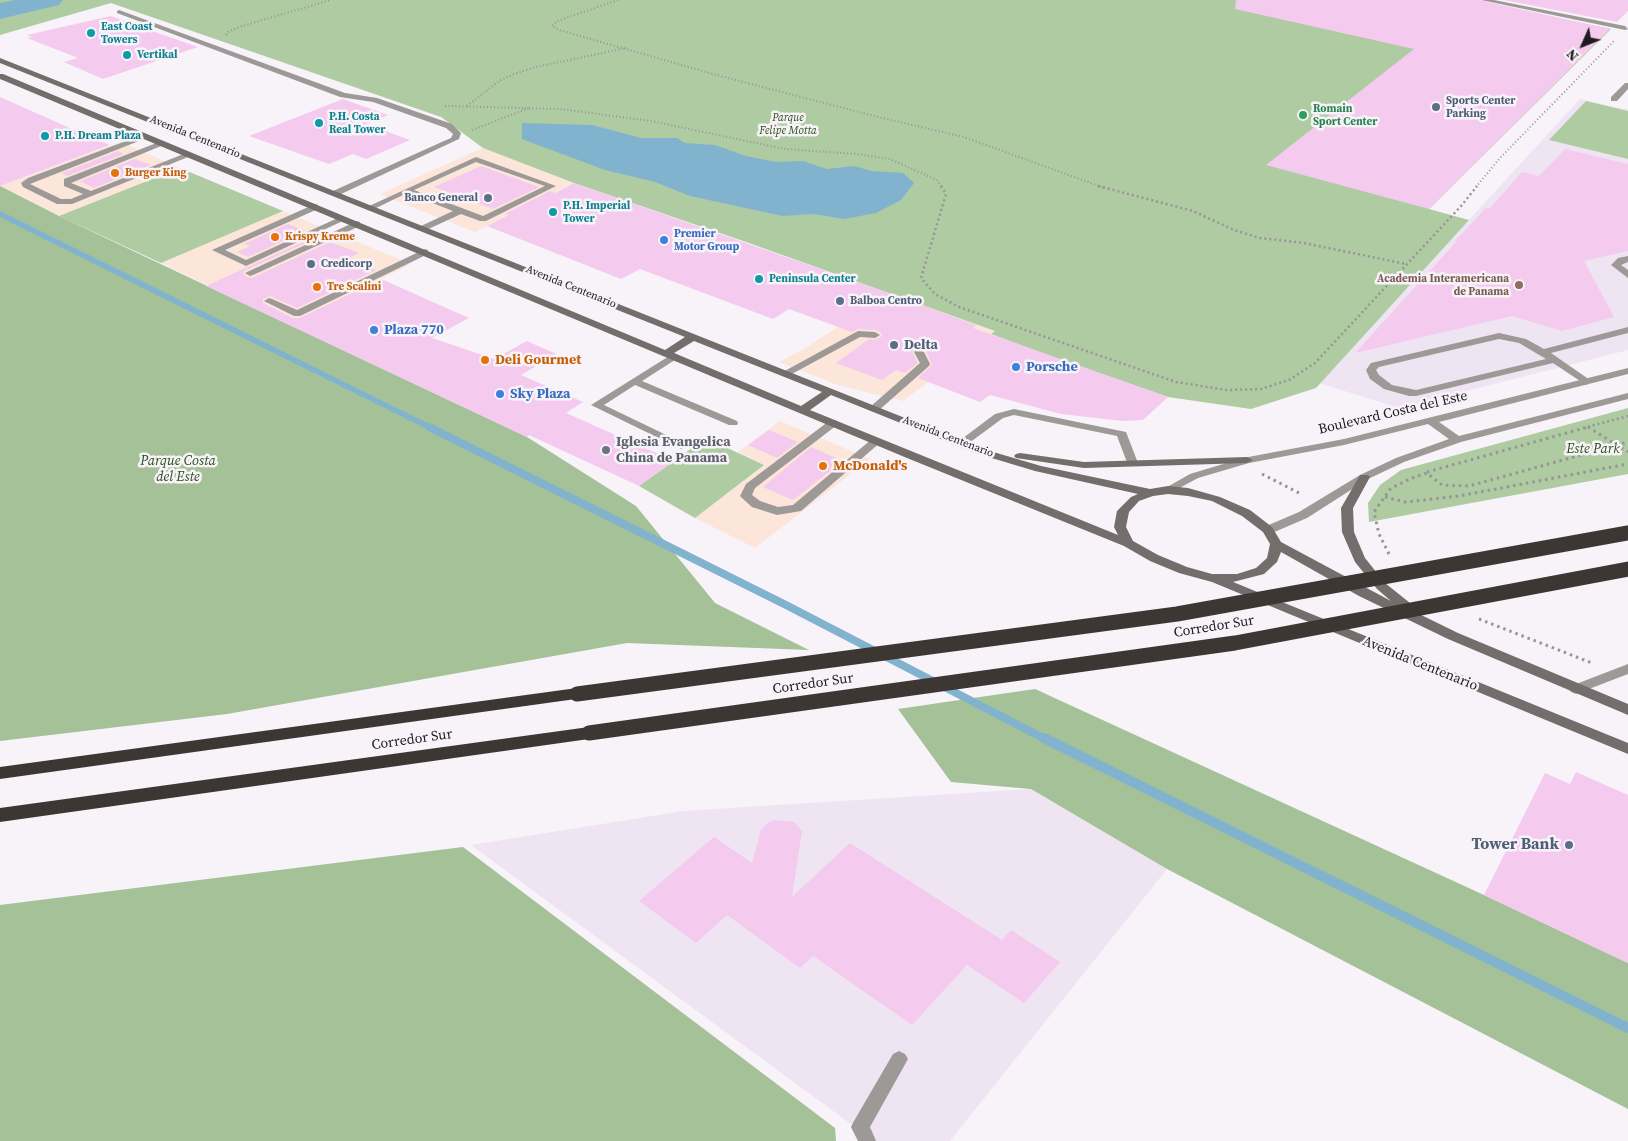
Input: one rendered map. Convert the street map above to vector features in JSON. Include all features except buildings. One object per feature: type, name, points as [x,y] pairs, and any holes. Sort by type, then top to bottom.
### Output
[{"type":"highway","name":"Corredor Sur","points":[[0,772],[1177,614],[1628,533]]},
{"type":"highway","name":"Corredor Sur","points":[[0,816],[1235,643],[1628,569]]},
{"type":"main road","name":"Avenida Centenario","points":[[0,60],[961,444],[1039,469],[1150,493]]},
{"type":"main road","name":"Avenida Centenario","points":[[0,76],[876,441],[1128,543],[1154,558],[1183,570],[1212,578],[1628,749]]},
{"type":"main road","points":[[312,206],[336,193]]},
{"type":"main road","points":[[670,354],[694,336]]},
{"type":"main road","points":[[802,410],[830,391]]},
{"type":"main road","points":[[980,451],[1084,465],[1246,460]]},
{"type":"main road","points":[[1364,477],[1348,508],[1348,532],[1359,559],[1381,586],[1406,607],[1452,636]]},
{"type":"main road","points":[[1128,543],[1120,527],[1123,511],[1135,499],[1150,493],[1168,490],[1188,492],[1216,499],[1246,513],[1268,530],[1276,544],[1364,593],[1452,636],[1628,710]]},
{"type":"main road","points":[[1212,578],[1238,578],[1260,571],[1273,558],[1276,544]]},
{"type":"street","points":[[1484,0],[1626,26],[1617,37]]},
{"type":"street","points":[[119,12],[342,95],[374,100],[449,126],[457,133],[456,139],[336,193]]},
{"type":"street","points":[[1628,85],[1616,97],[1628,96]]},
{"type":"street","points":[[145,137],[26,183],[26,186],[60,202],[72,201],[189,155]]},
{"type":"street","points":[[92,194],[67,184],[66,181],[162,144]]},
{"type":"street","points":[[371,207],[407,190],[476,159],[552,186],[483,219],[407,190]]},
{"type":"street","points":[[312,206],[217,250],[246,263],[344,219]]},
{"type":"street","points":[[424,228],[460,211]]},
{"type":"street","points":[[250,274],[357,224]]},
{"type":"street","points":[[269,301],[297,314],[425,252]]},
{"type":"street","points":[[1628,259],[1621,260],[1616,266],[1628,275]]},
{"type":"street","points":[[1543,352],[1628,330]]},
{"type":"street","points":[[786,373],[858,334],[875,335]]},
{"type":"street","points":[[1554,360],[1416,393],[1388,387],[1374,377],[1371,370],[1376,365],[1491,336],[1507,336],[1522,341],[1543,352],[1586,382]]},
{"type":"street","points":[[874,409],[925,364],[919,352]]},
{"type":"street","points":[[670,354],[634,381],[596,405],[682,446]]},
{"type":"street","name":"Boulevard Costa del Este","points":[[1168,490],[1194,476],[1246,460],[1344,442],[1628,371]]},
{"type":"street","points":[[634,381],[733,424]]},
{"type":"street","points":[[1268,530],[1302,515],[1364,477],[1400,460],[1457,440],[1628,396]]},
{"type":"street","points":[[961,444],[999,416],[1014,412],[1122,434],[1132,463]]},
{"type":"street","points":[[1431,421],[1457,440]]},
{"type":"street","points":[[833,423],[750,486],[746,496],[756,504],[777,511],[797,508],[876,441]]},
{"type":"street","points":[[1576,689],[1628,669]]},
{"type":"street","points":[[867,1141],[860,1127],[899,1059]]},
{"type":"path","points":[[225,37],[228,32],[242,26],[331,0]]},
{"type":"path","points":[[618,0],[558,21],[552,26],[559,30],[713,74],[874,116],[964,137],[1109,190],[1193,211],[1234,230],[1260,238],[1304,243],[1406,264]]},
{"type":"path","points":[[440,105],[532,107],[651,122],[784,149],[857,154],[890,160],[918,170],[937,180],[946,194],[921,278],[935,294],[959,307],[1176,382],[1227,390],[1261,389],[1289,380],[1315,363],[1462,205],[1500,158],[1617,37]]},
{"type":"path","points":[[467,106],[499,81],[514,74],[536,67],[627,48]]},
{"type":"path","points":[[457,133],[482,127],[532,107]]},
{"type":"path","points":[[1427,473],[1628,416]]},
{"type":"path","points":[[1588,427],[1628,452]]},
{"type":"path","points":[[1385,497],[1405,502],[1458,496],[1628,464]]},
{"type":"shaded area","name":"Academia Interamericana de Panama","points":[[1580,99],[1628,110],[1628,350],[1399,408],[1319,383]]},
{"type":"shaded area","points":[[121,142],[180,168],[59,216],[0,186]]},
{"type":"shaded area","points":[[483,148],[574,183],[475,232],[380,194]]},
{"type":"shaded area","points":[[283,211],[411,264],[290,324],[161,263]]},
{"type":"shaded area","points":[[889,293],[995,331],[903,401],[838,385],[779,362],[804,349]]},
{"type":"shaded area","points":[[780,421],[870,459],[755,548],[695,518],[764,465],[738,452]]},
{"type":"shaded area","points":[[1031,789],[1167,869],[950,1141],[874,1141],[471,845],[684,811]]},
{"type":"green space","name":"Parque Felipe Motta","points":[[0,0],[1469,0],[1611,29],[1429,209],[1469,220],[1316,388],[1251,409],[1168,397],[1042,353],[991,334],[995,331],[574,183],[483,148],[441,117],[111,3],[0,35]]},
{"type":"green space","points":[[1586,101],[1628,111],[1628,159],[1549,140]]},
{"type":"green space","points":[[180,168],[283,211],[161,263],[59,216]]},
{"type":"green space","name":"Parque Costa del Este","points":[[0,186],[59,216],[527,437],[636,506],[715,603],[809,650],[627,643],[227,714],[0,741]]},
{"type":"green space","name":"Este Park","points":[[1628,408],[1628,474],[1369,522],[1368,503],[1380,485],[1401,470]]},
{"type":"green space","points":[[706,438],[764,465],[695,518],[639,486]]},
{"type":"green space","points":[[1035,689],[1628,963],[1628,1109],[1167,869],[1031,789],[951,782],[898,709]]},
{"type":"green space","points":[[463,847],[835,1128],[836,1141],[0,1141],[0,905]]},
{"type":"water","points":[[522,123],[592,125],[641,138],[677,138],[685,143],[715,145],[746,156],[776,162],[803,161],[827,169],[854,166],[872,171],[903,173],[914,183],[901,200],[876,213],[844,219],[814,214],[783,216],[690,196],[655,182],[605,170],[522,139]]},
{"type":"waterway","points":[[0,11],[50,0]]},
{"type":"waterway","points":[[0,214],[431,428]]},
{"type":"waterway","points":[[429,427],[786,605],[1047,740]]},
{"type":"waterway","points":[[1044,738],[1628,1028]]},
{"type":"place","name":"East Coast Towers","points":[[91,33]]},
{"type":"place","name":"Vertikal","points":[[127,55]]},
{"type":"place","name":"Sports Center Parking","points":[[1436,107]]},
{"type":"place","name":"Romain Sport Center","points":[[1303,115]]},
{"type":"place","name":"P.H. Costa Real Tower","points":[[319,123]]},
{"type":"place","name":"P.H. Dream Plaza","points":[[45,136]]},
{"type":"place","name":"Burger King","points":[[115,173]]},
{"type":"place","name":"Banco General","points":[[488,198]]},
{"type":"place","name":"P.H. Imperial Tower","points":[[553,212]]},
{"type":"place","name":"Krispy Kreme","points":[[275,237]]},
{"type":"place","name":"Premier Motor Group","points":[[664,240]]},
{"type":"place","name":"Credicorp","points":[[311,264]]},
{"type":"place","name":"Peninsula Center","points":[[759,279]]},
{"type":"place","name":"Academia Interamericana de Panama","points":[[1519,285]]},
{"type":"place","name":"Tre Scalini","points":[[317,287]]},
{"type":"place","name":"Balboa Centro","points":[[840,301]]},
{"type":"place","name":"Plaza 770","points":[[374,330]]},
{"type":"place","name":"Delta","points":[[894,345]]},
{"type":"place","name":"Deli Gourmet","points":[[485,360]]},
{"type":"place","name":"Porsche","points":[[1016,367]]},
{"type":"place","name":"Sky Plaza","points":[[500,394]]},
{"type":"place","name":"Iglesia Evangelica China de Panama","points":[[606,450]]},
{"type":"place","name":"McDonald's","points":[[823,466]]},
{"type":"place","name":"Tower Bank","points":[[1569,845]]}]
